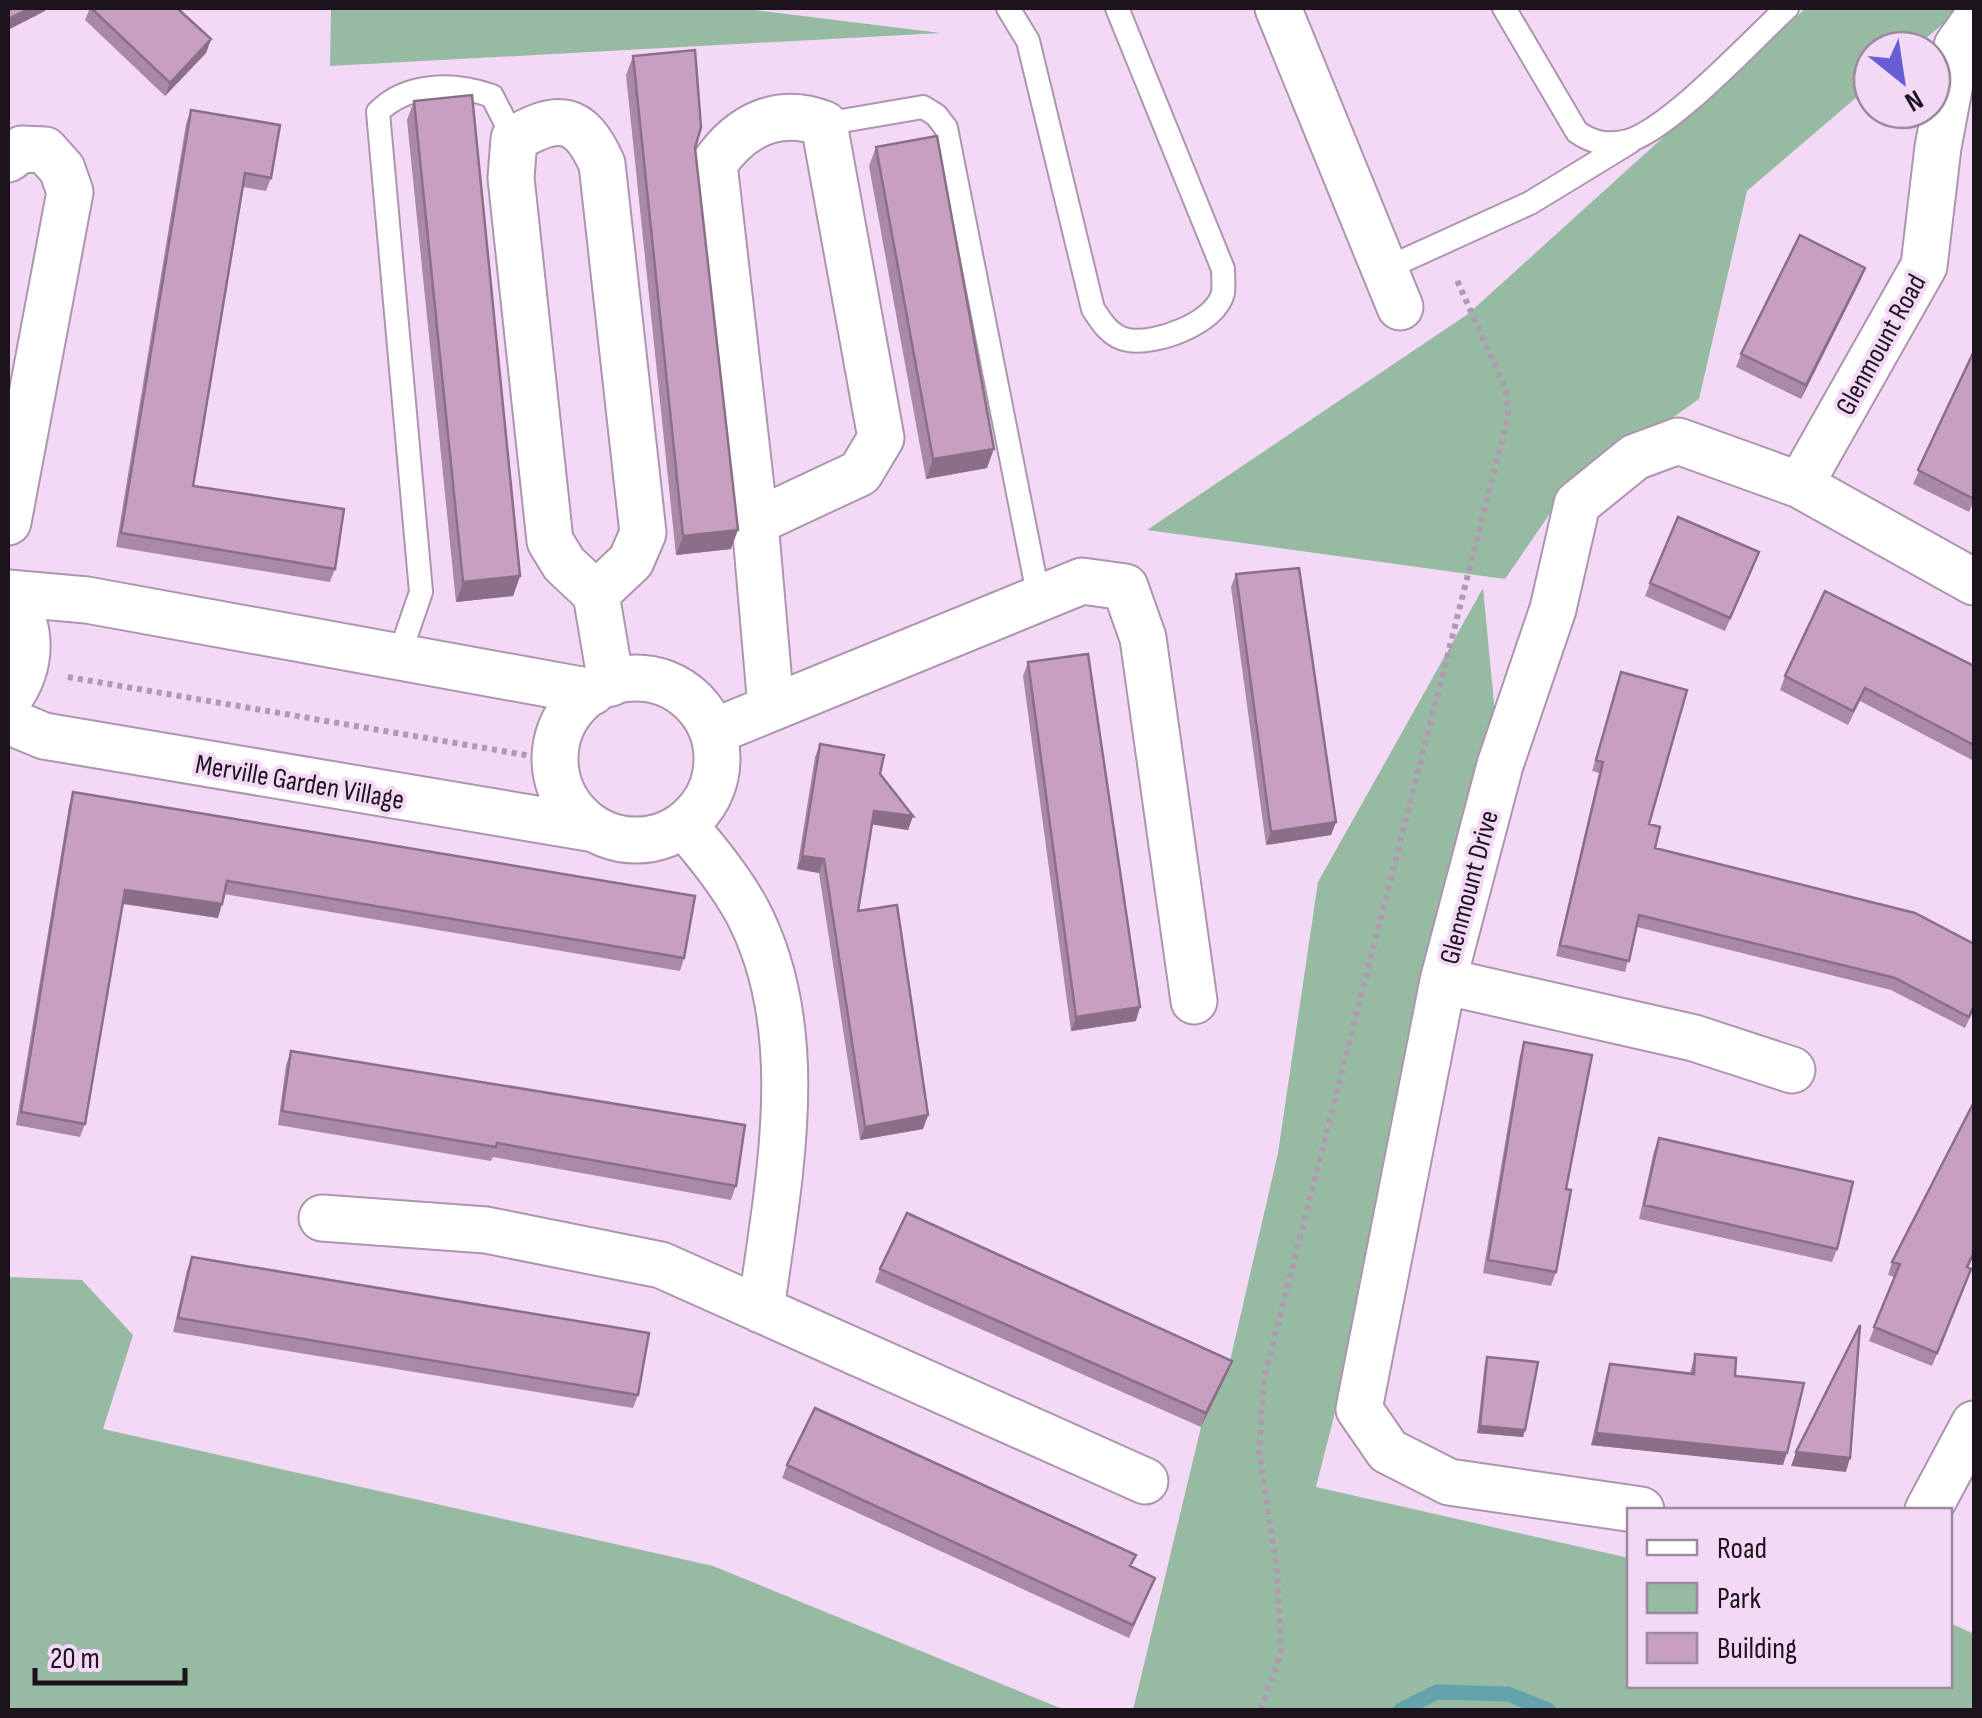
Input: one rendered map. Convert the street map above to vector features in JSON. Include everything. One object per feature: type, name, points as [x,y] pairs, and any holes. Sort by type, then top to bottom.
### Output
[{"type":"street","points":[[1278,8],[1393,288]]},
{"type":"street","name":"Glenmount Road","points":[[1800,486],[1924,266],[1938,147],[1956,46],[1974,22]]},
{"type":"street","points":[[756,522],[860,473],[881,438],[824,124],[807,117],[756,121],[732,138],[714,164],[756,522],[771,707]]},
{"type":"street","points":[[596,594],[630,561],[643,534],[602,164],[589,135],[566,122],[536,126],[514,139],[511,178],[550,541],[564,564],[596,594],[602,687]]},
{"type":"street","points":[[8,159],[22,148],[45,150],[62,169],[70,192],[8,522]]},
{"type":"street","name":"Glenmount Drive","points":[[1627,1508],[1449,1482],[1388,1452],[1359,1409],[1444,981],[1500,764],[1553,609],[1577,504],[1635,457],[1678,442],[1800,486],[1974,582]]},
{"type":"street","points":[[713,732],[1082,581],[1124,587],[1144,638],[1194,1002]]},
{"type":"street","points":[[8,593],[87,600],[602,687],[652,680],[672,686],[704,713],[718,757],[714,783],[703,806],[684,825],[640,841],[616,839],[595,829],[565,798],[555,760],[564,721],[602,687]]},
{"type":"street","points":[[8,593],[26,626],[16,685]]},
{"type":"street","name":"Merville Garden Village","points":[[8,721],[44,736],[595,829]]},
{"type":"street","points":[[684,825],[748,913],[773,982],[786,1077],[781,1154],[761,1310]]},
{"type":"street","points":[[1444,981],[1694,1038],[1792,1070]]},
{"type":"street","points":[[322,1218],[486,1230],[661,1265],[1145,1481]]},
{"type":"street","points":[[1929,1508],[1974,1424]]},
{"type":"lane","points":[[1008,8],[1028,41],[1093,310],[1106,329],[1126,340],[1152,340],[1209,313],[1222,296],[1222,268],[1117,8]]},
{"type":"lane","points":[[1504,8],[1576,132],[1592,142],[1609,143],[1630,140],[1662,122]]},
{"type":"lane","points":[[1393,288],[1441,244],[1530,203],[1662,122],[1787,8]]},
{"type":"lane","points":[[400,653],[420,592],[378,112],[390,100],[426,88],[463,86],[492,96],[514,139]]},
{"type":"lane","points":[[824,124],[923,107],[946,128],[1040,598]]},
{"type":"path","points":[[1261,1710],[1281,1652],[1277,1572],[1259,1449],[1264,1378],[1508,416],[1506,390],[1441,244]]},
{"type":"path","points":[[16,685],[555,760]]},
{"type":"green space","points":[[331,8],[738,8],[941,33],[330,66]]},
{"type":"green space","points":[[1806,8],[1962,8],[1936,30],[1852,30],[1852,101],[1747,191],[1699,399],[1562,496],[1505,579],[1147,530],[1468,314]]},
{"type":"green space","points":[[1483,588],[1500,765],[1316,1487],[1627,1558],[1627,1688],[1952,1688],[1952,1624],[1974,1634],[1974,1710],[1133,1710],[1201,1427],[1227,1374],[1278,1153],[1318,882]]},
{"type":"green space","points":[[8,1277],[82,1280],[133,1335],[103,1429],[713,1566],[1065,1710],[8,1710]]},
{"type":"building","points":[[8,8],[30,8],[8,19]]},
{"type":"building","points":[[91,8],[177,8],[211,39],[170,83]]},
{"type":"building","points":[[695,50],[701,127],[695,148],[738,530],[683,536],[633,56]]},
{"type":"building","points":[[472,95],[520,576],[463,582],[414,101]]},
{"type":"building","points":[[191,110],[280,125],[271,178],[245,173],[193,486],[344,509],[335,569],[121,533]]},
{"type":"building","points":[[937,136],[994,449],[933,459],[876,147]]},
{"type":"building","points":[[1800,235],[1865,268],[1806,385],[1741,354]]},
{"type":"building","points":[[1974,351],[1974,499],[1918,470]]},
{"type":"building","points":[[1678,517],[1759,552],[1730,618],[1650,583]]},
{"type":"building","points":[[1299,568],[1336,822],[1271,832],[1236,574]]},
{"type":"building","points":[[1825,591],[1974,666],[1974,745],[1865,688],[1853,711],[1785,676]]},
{"type":"building","points":[[1088,654],[1140,1007],[1076,1017],[1028,662]]},
{"type":"building","points":[[1621,672],[1687,690],[1649,824],[1660,827],[1655,848],[1915,913],[1974,944],[1974,1006],[1969,1017],[1895,978],[1639,915],[1629,961],[1560,945],[1603,762],[1596,760]]},
{"type":"building","points":[[820,744],[884,755],[880,774],[913,816],[874,811],[858,911],[897,905],[928,1115],[865,1127],[824,859],[802,856]]},
{"type":"building","points":[[73,792],[695,896],[684,958],[227,881],[222,904],[125,890],[85,1124],[21,1112]]},
{"type":"building","points":[[1524,1042],[1592,1055],[1566,1189],[1571,1190],[1556,1272],[1488,1260]]},
{"type":"building","points":[[291,1051],[745,1125],[736,1186],[497,1143],[496,1147],[282,1111]]},
{"type":"building","points":[[1974,1102],[1974,1252],[1967,1267],[1971,1269],[1937,1353],[1874,1327],[1900,1264],[1892,1262]]},
{"type":"building","points":[[1659,1138],[1853,1182],[1837,1249],[1644,1205]]},
{"type":"building","points":[[907,1213],[1232,1361],[1206,1413],[880,1269]]},
{"type":"building","points":[[192,1257],[649,1333],[638,1395],[178,1318]]},
{"type":"building","points":[[1860,1325],[1850,1458],[1796,1452]]},
{"type":"building","points":[[1695,1354],[1736,1358],[1735,1376],[1804,1383],[1787,1453],[1596,1433],[1610,1364],[1694,1374]]},
{"type":"building","points":[[1487,1357],[1538,1362],[1525,1430],[1480,1426]]},
{"type":"building","points":[[815,1408],[1136,1555],[1130,1566],[1155,1578],[1133,1625],[787,1465]]},
{"type":"waterway","points":[[1401,1710],[1437,1692],[1508,1694],[1548,1710]]}]
